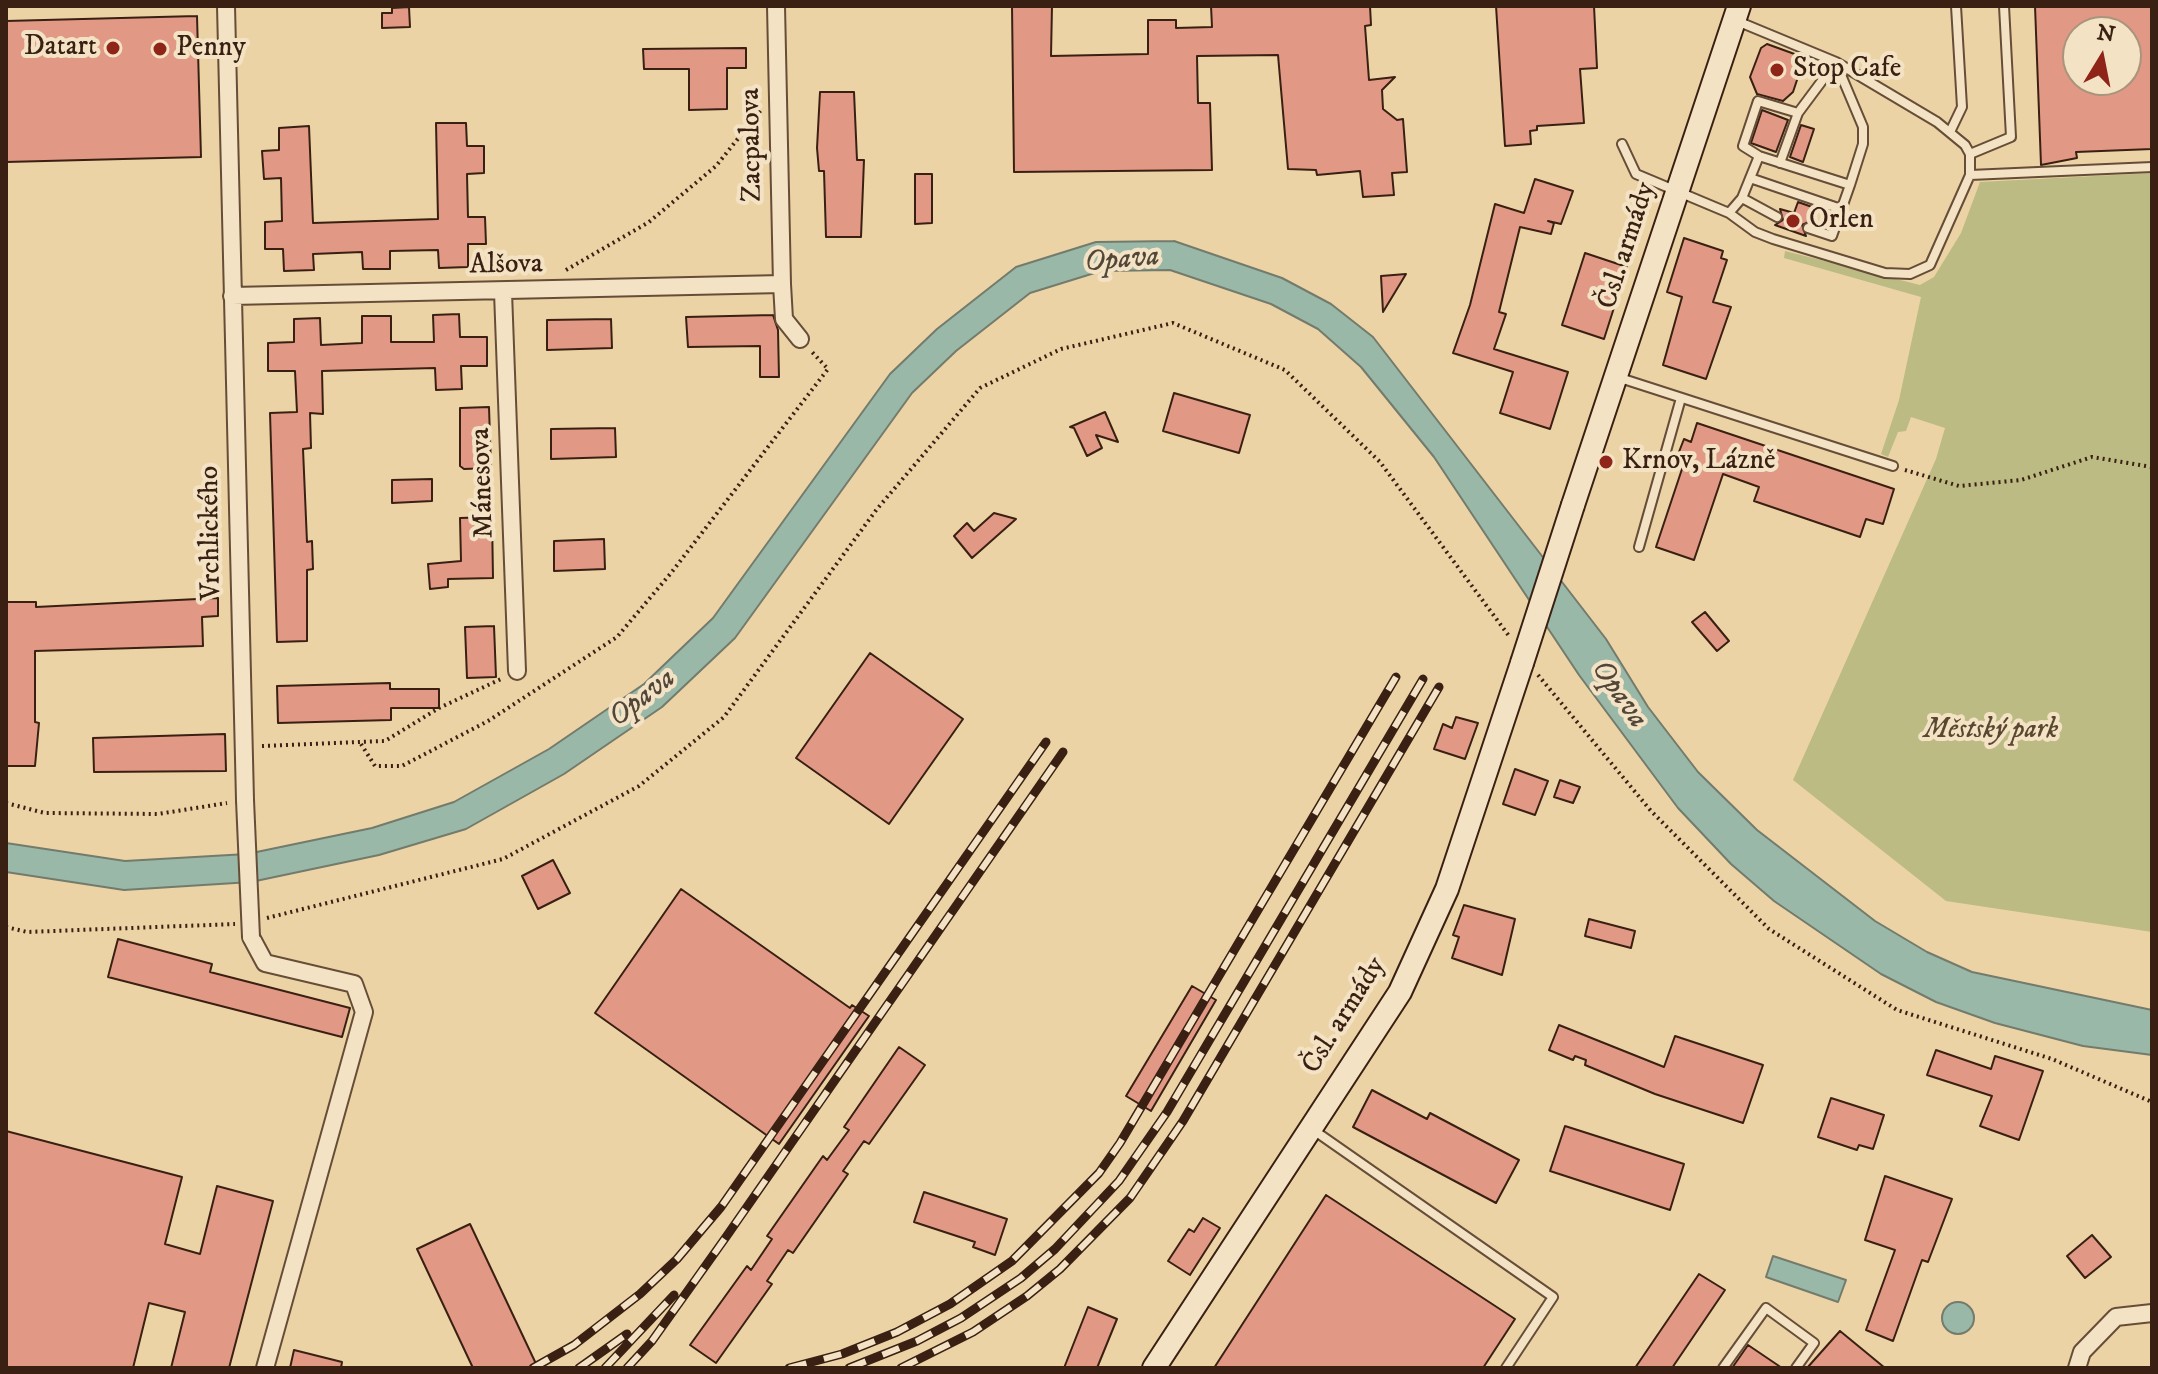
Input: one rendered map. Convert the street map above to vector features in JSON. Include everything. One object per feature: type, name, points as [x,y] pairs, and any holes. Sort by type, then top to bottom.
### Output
[{"type":"main road","name":"Čsl. armády","points":[[1154,1368],[1400,992],[1447,889],[1530,669],[1573,505],[1737,13]]},
{"type":"street","name":"Vrchlického","points":[[226,6],[251,937],[265,963],[354,984],[364,1012],[265,1368]]},
{"type":"street","name":"Zacpalova","points":[[776,6],[784,319],[800,339]]},
{"type":"street","name":"Alšova","points":[[232,296],[782,284]]},
{"type":"street","name":"Mánesova","points":[[503,292],[517,671]]},
{"type":"street","points":[[2080,1360],[2116,1317],[2152,1313]]},
{"type":"lane","points":[[1950,132],[1962,107],[1956,6]]},
{"type":"lane","points":[[1970,154],[2011,137],[2004,6]]},
{"type":"lane","points":[[1622,144],[1636,174],[1729,213],[1755,232],[1885,273],[1910,274],[1930,265],[1970,175],[1970,154],[1950,132],[1836,62],[1737,13]]},
{"type":"lane","points":[[1780,163],[1798,113],[1836,62]]},
{"type":"lane","points":[[1808,228],[1832,236],[1863,144],[1863,127],[1836,62]]},
{"type":"lane","points":[[1798,113],[1758,101],[1743,146],[1759,156],[1850,185]]},
{"type":"lane","points":[[1729,213],[1742,198],[1759,156]]},
{"type":"lane","points":[[1970,175],[2152,167]]},
{"type":"lane","points":[[1750,178],[1841,209]]},
{"type":"lane","points":[[1742,198],[1777,217]]},
{"type":"lane","points":[[1616,377],[1893,466]]},
{"type":"lane","points":[[1639,547],[1681,398]]},
{"type":"lane","points":[[1310,1128],[1553,1297],[1506,1368]]},
{"type":"lane","points":[[1723,1368],[1766,1308],[1814,1343],[1796,1368]]},
{"type":"path","points":[[532,291],[649,222],[716,166],[778,89]]},
{"type":"path","points":[[264,919],[503,859],[639,786],[724,717],[877,509],[980,388],[1061,349],[1173,323],[1285,370],[1380,462],[1509,637]]},
{"type":"path","points":[[361,744],[375,766],[402,766],[488,721],[617,637],[671,573],[828,369],[800,339]]},
{"type":"path","points":[[1893,466],[1959,486],[2021,480],[2092,457],[2152,467]]},
{"type":"path","points":[[1530,669],[1651,811],[1769,929],[1897,1010],[2052,1059],[2152,1102]]},
{"type":"path","points":[[244,746],[385,741],[439,708],[517,671]]},
{"type":"path","points":[[6,803],[45,813],[158,814],[245,800]]},
{"type":"path","points":[[6,927],[27,932],[237,923]]},
{"type":"green space","name":"Městský park","points":[[2152,173],[2152,932],[1946,901],[1793,780],[1936,459],[1945,428],[1911,417],[1906,431],[1898,432],[1888,457],[1881,454],[1899,400],[1921,297],[1784,258],[1785,251],[1920,285],[1934,277],[1961,233],[1980,182]]},
{"type":"water","name":"Opava","points":[[1174,241],[1282,278],[1331,304],[1373,337],[1606,639],[1648,707],[1698,772],[1757,830],[1875,921],[1927,952],[1972,972],[2152,1010],[2152,1055],[2083,1046],[1995,1023],[1936,1002],[1881,974],[1774,901],[1731,864],[1678,808],[1579,675],[1434,457],[1361,367],[1318,329],[1271,304],[1170,270],[1101,271],[1030,293],[956,351],[912,393],[735,638],[662,707],[564,774],[466,829],[379,855],[251,882],[124,890],[6,872],[6,843],[125,861],[247,854],[372,828],[454,802],[549,749],[644,684],[713,618],[890,374],[937,329],[1016,267],[1096,242]]},
{"type":"water","points":[[1773,1256],[1846,1280],[1838,1302],[1766,1277]]},
{"type":"water","points":[[1958,1302],[1969,1307],[1974,1318],[1969,1329],[1958,1334],[1947,1329],[1942,1318],[1947,1307]]},
{"type":"building","points":[[1012,6],[1052,6],[1051,56],[1148,54],[1148,20],[1176,20],[1176,28],[1212,27],[1211,6],[1370,6],[1371,25],[1365,26],[1369,80],[1395,77],[1382,90],[1383,109],[1397,120],[1403,119],[1407,172],[1392,173],[1394,195],[1363,197],[1360,171],[1317,175],[1316,170],[1288,169],[1278,55],[1197,56],[1198,103],[1210,103],[1212,170],[1014,172]]},
{"type":"building","points":[[1496,6],[1594,6],[1597,68],[1580,69],[1584,123],[1537,126],[1537,130],[1530,131],[1531,144],[1505,146]]},
{"type":"building","points":[[2035,6],[2152,6],[2152,149],[2076,152],[2077,158],[2041,165]]},
{"type":"building","points":[[409,7],[410,27],[382,28],[382,13],[392,13],[392,8]]},
{"type":"building","points":[[197,16],[201,157],[6,162],[6,21]]},
{"type":"building","name":"Stop Cafe","points":[[1767,44],[1800,56],[1803,62],[1793,92],[1783,101],[1757,94],[1750,77],[1761,48]]},
{"type":"building","points":[[746,48],[746,68],[727,68],[727,109],[689,110],[689,69],[644,69],[643,49]]},
{"type":"building","points":[[820,92],[854,92],[857,160],[864,160],[861,237],[826,237],[824,171],[819,171],[817,148]]},
{"type":"building","points":[[1762,110],[1788,120],[1776,152],[1751,143]]},
{"type":"building","points":[[436,123],[466,123],[467,146],[484,146],[484,173],[467,174],[468,217],[485,217],[486,244],[468,244],[468,267],[439,268],[438,250],[390,251],[390,269],[363,269],[362,252],[313,254],[314,270],[284,271],[283,249],[265,249],[265,222],[282,221],[281,178],[264,179],[262,151],[279,150],[279,128],[309,126],[313,223],[438,219]]},
{"type":"building","points":[[1801,125],[1814,129],[1803,162],[1790,157]]},
{"type":"building","points":[[915,174],[932,174],[932,223],[915,224]]},
{"type":"building","points":[[1535,179],[1573,191],[1561,224],[1548,221],[1554,223],[1551,234],[1520,227],[1499,312],[1506,314],[1494,349],[1568,372],[1550,429],[1500,413],[1513,372],[1453,353],[1470,305],[1495,204],[1524,213]]},
{"type":"building","name":"Orlen","points":[[1798,202],[1815,208],[1811,221],[1802,225],[1806,236],[1775,225],[1783,220],[1780,209],[1794,213]]},
{"type":"building","points":[[1684,238],[1723,251],[1721,258],[1727,260],[1713,302],[1731,307],[1706,379],[1663,365],[1682,297],[1667,292]]},
{"type":"building","points":[[1585,253],[1627,267],[1604,339],[1562,325]]},
{"type":"building","points":[[1406,274],[1383,312],[1381,276]]},
{"type":"building","points":[[459,314],[460,337],[487,337],[487,366],[461,366],[462,389],[436,390],[435,368],[322,371],[323,414],[310,413],[311,448],[303,449],[307,542],[312,541],[313,569],[307,570],[307,641],[277,642],[270,413],[297,412],[295,371],[268,371],[268,343],[294,342],[294,319],[320,318],[321,345],[362,343],[362,316],[391,316],[391,342],[434,342],[433,315]]},
{"type":"building","points":[[773,315],[778,330],[779,377],[760,377],[760,346],[688,347],[686,317]]},
{"type":"building","points":[[611,319],[612,348],[547,350],[547,320]]},
{"type":"building","points":[[1174,393],[1250,415],[1239,453],[1163,431]]},
{"type":"building","points":[[489,407],[491,468],[464,469],[460,466],[460,408]]},
{"type":"building","points":[[1105,412],[1118,442],[1096,435],[1102,448],[1087,456],[1074,428],[1070,427]]},
{"type":"building","points":[[1697,423],[1894,489],[1883,524],[1866,519],[1860,537],[1754,501],[1759,487],[1723,474],[1694,560],[1656,547],[1685,460],[1677,457],[1684,439],[1691,442]]},
{"type":"building","points":[[615,428],[616,457],[551,459],[551,429]]},
{"type":"building","points":[[432,479],[432,501],[392,503],[392,480]]},
{"type":"building","points":[[994,513],[1016,519],[972,558],[954,536],[967,523],[974,531]]},
{"type":"building","points":[[492,517],[493,578],[448,579],[448,587],[430,589],[428,564],[461,561],[460,518]]},
{"type":"building","points":[[604,539],[605,569],[554,571],[554,541]]},
{"type":"building","points":[[218,598],[218,616],[202,617],[203,646],[35,651],[35,722],[39,723],[35,766],[6,766],[7,602],[36,602],[36,607]]},
{"type":"building","points":[[1705,612],[1729,641],[1717,651],[1692,622]]},
{"type":"building","points":[[494,626],[496,677],[467,678],[465,627]]},
{"type":"building","points":[[870,653],[963,719],[889,824],[796,758]]},
{"type":"building","points":[[390,683],[390,689],[439,689],[439,708],[391,708],[391,720],[278,723],[277,686]]},
{"type":"building","points":[[1456,717],[1478,723],[1465,759],[1434,749],[1443,724],[1452,728]]},
{"type":"building","points":[[225,734],[226,771],[94,772],[93,738]]},
{"type":"building","points":[[1515,769],[1548,781],[1535,815],[1503,804]]},
{"type":"building","points":[[1560,780],[1580,787],[1573,803],[1554,797]]},
{"type":"building","points":[[553,860],[570,893],[538,909],[522,876]]},
{"type":"building","points":[[681,889],[850,1008],[852,1005],[869,1016],[779,1144],[595,1013]]},
{"type":"building","points":[[1464,905],[1515,919],[1502,975],[1452,958],[1459,937],[1453,935]]},
{"type":"building","points":[[1589,919],[1635,931],[1631,948],[1585,936]]},
{"type":"building","points":[[118,939],[212,964],[210,972],[350,1008],[342,1037],[108,977]]},
{"type":"building","points":[[1192,986],[1216,1000],[1151,1111],[1126,1096]]},
{"type":"building","points":[[1559,1025],[1664,1067],[1675,1036],[1763,1065],[1743,1123],[1655,1094],[1585,1065],[1586,1060],[1575,1056],[1573,1060],[1549,1050]]},
{"type":"building","points":[[899,1047],[925,1065],[869,1144],[864,1141],[843,1171],[848,1174],[793,1253],[788,1250],[767,1281],[772,1284],[716,1363],[690,1345],[747,1266],[751,1270],[772,1239],[767,1236],[823,1156],[827,1160],[849,1130],[844,1127]]},
{"type":"building","points":[[1936,1050],[1991,1069],[1995,1056],[2043,1071],[2019,1140],[1980,1126],[1992,1096],[1927,1075]]},
{"type":"building","points":[[1372,1090],[1427,1119],[1430,1113],[1519,1160],[1496,1203],[1353,1127]]},
{"type":"building","points":[[1831,1098],[1884,1115],[1873,1149],[1859,1145],[1857,1150],[1818,1137]]},
{"type":"building","points":[[1565,1126],[1684,1164],[1670,1210],[1550,1171]]},
{"type":"building","points":[[6,1131],[182,1177],[165,1244],[200,1254],[217,1186],[273,1201],[229,1368],[171,1368],[185,1312],[149,1303],[133,1368],[6,1368]]},
{"type":"building","points":[[1885,1176],[1952,1199],[1928,1262],[1922,1260],[1893,1341],[1866,1330],[1895,1250],[1865,1240]]},
{"type":"building","points":[[924,1192],[1007,1219],[995,1255],[973,1247],[975,1242],[914,1222]]},
{"type":"building","points":[[1326,1195],[1515,1319],[1483,1368],[1214,1368]]},
{"type":"building","points":[[1203,1218],[1220,1228],[1190,1275],[1168,1261],[1189,1229],[1194,1232]]},
{"type":"building","points":[[470,1224],[538,1368],[473,1368],[417,1249]]},
{"type":"building","points":[[2092,1235],[2111,1257],[2085,1278],[2067,1256]]},
{"type":"building","points":[[1699,1274],[1725,1290],[1672,1368],[1635,1368]]},
{"type":"building","points":[[1088,1307],[1117,1319],[1097,1368],[1064,1368]]},
{"type":"building","points":[[1840,1331],[1868,1354],[1885,1368],[1807,1368]]},
{"type":"building","points":[[1748,1345],[1782,1368],[1732,1368]]},
{"type":"building","points":[[294,1350],[342,1362],[341,1368],[290,1368]]},
{"type":"railway","points":[[789,1368],[842,1354],[897,1332],[950,1304],[1012,1261],[1099,1173],[1120,1143],[1396,677]]},
{"type":"railway","points":[[849,1368],[917,1341],[961,1318],[1021,1278],[1055,1249],[1119,1181],[1167,1112],[1423,679]]},
{"type":"railway","points":[[901,1368],[973,1332],[1027,1296],[1060,1269],[1130,1198],[1183,1121],[1439,687]]},
{"type":"railway","points":[[533,1368],[574,1345],[640,1294],[677,1259],[721,1207],[1046,742]]},
{"type":"railway","points":[[627,1368],[652,1341],[726,1237],[1063,752]]},
{"type":"railway","points":[[605,1368],[674,1295]]},
{"type":"railway","points":[[579,1368],[627,1334]]},
{"type":"place","name":"Datart","points":[[113,48]]},
{"type":"place","name":"Penny","points":[[160,49]]},
{"type":"place","name":"Stop Cafe","points":[[1777,70]]},
{"type":"place","name":"Orlen","points":[[1793,221]]},
{"type":"place","name":"Krnov, Lázně","points":[[1606,462]]}]
